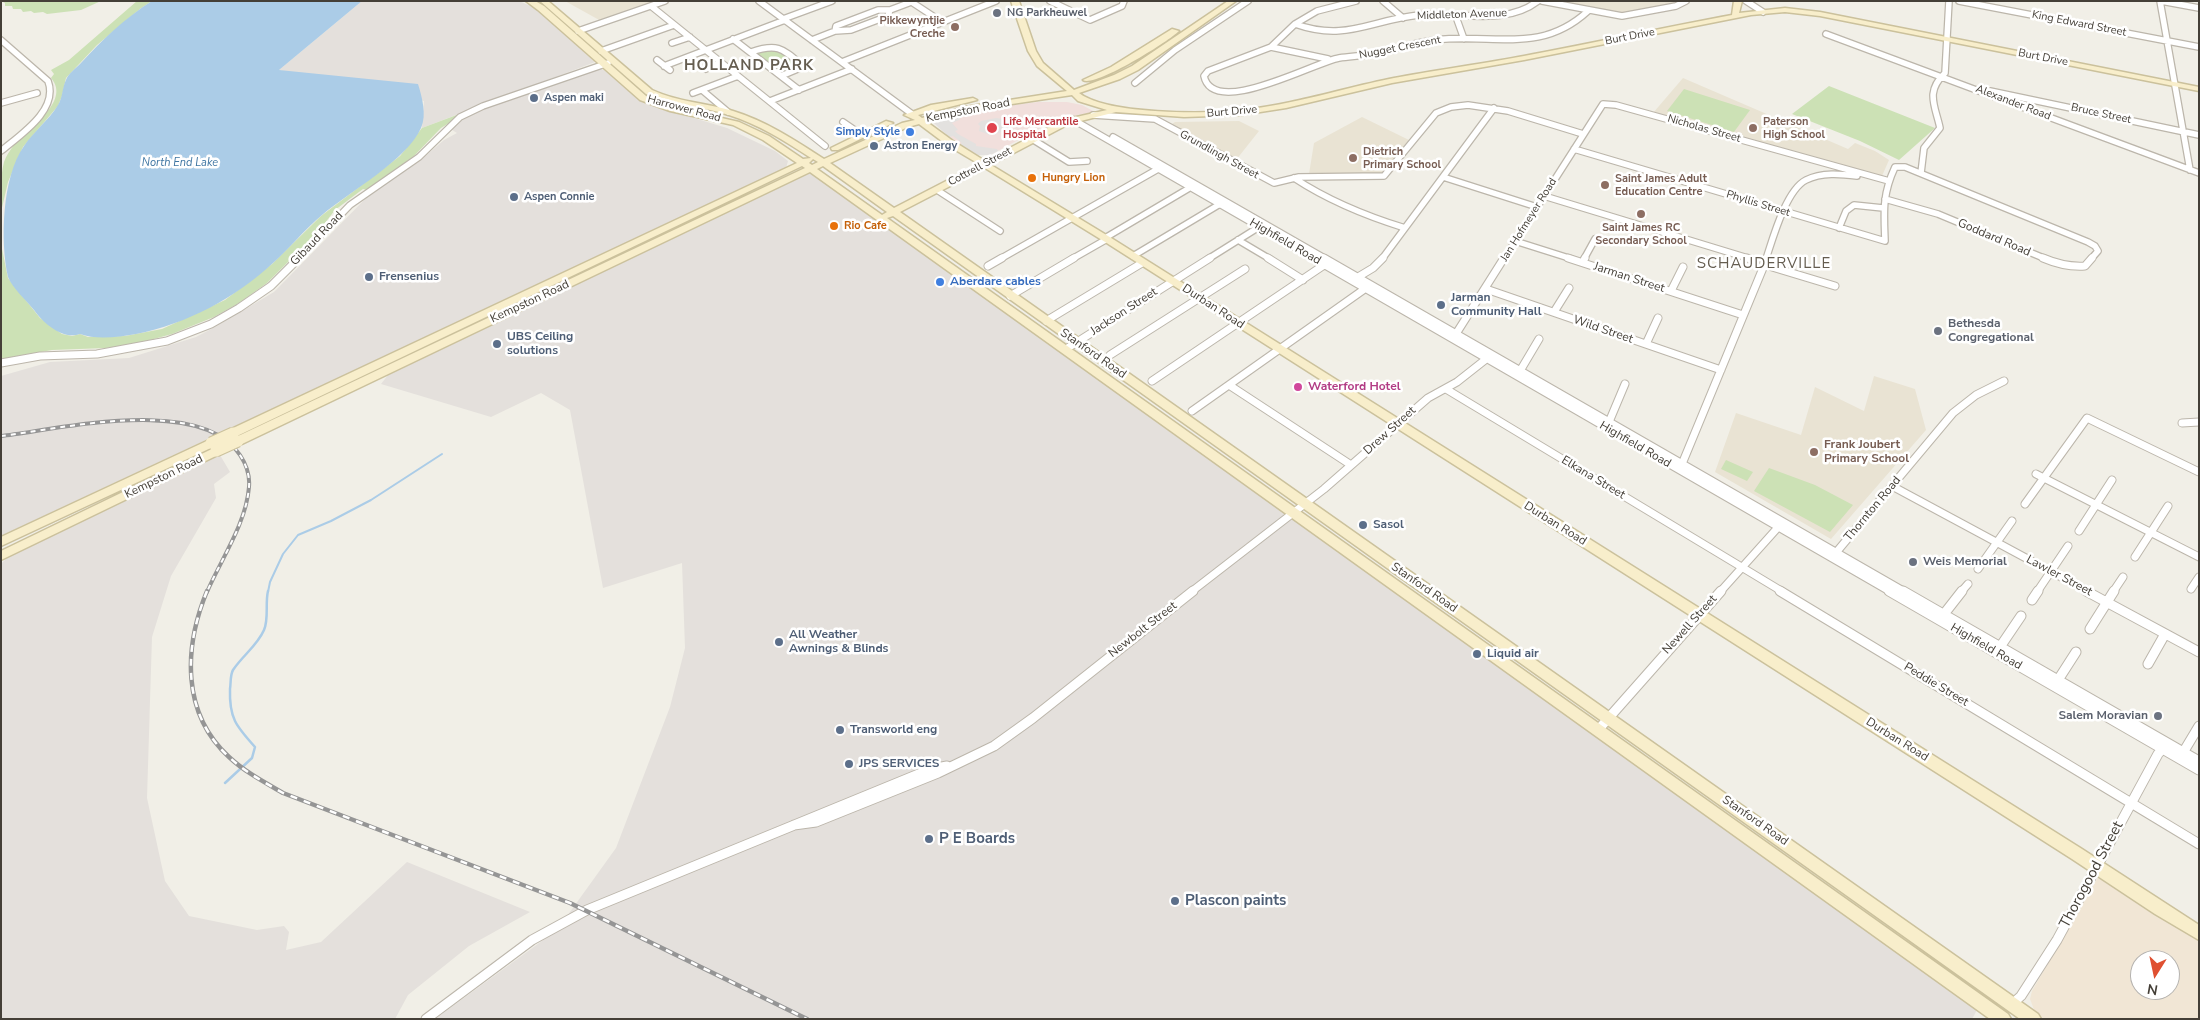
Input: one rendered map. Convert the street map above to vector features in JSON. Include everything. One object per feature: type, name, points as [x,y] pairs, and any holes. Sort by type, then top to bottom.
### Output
[{"type":"main road","name":"Harrower Road","points":[[529,1],[601,51],[655,96],[728,112],[760,124],[791,140],[819,160]]},
{"type":"main road","name":"Harrower Road","points":[[543,1],[578,34],[603,64],[647,101],[740,125],[768,139],[807,165]]},
{"type":"main road","name":"Burt Drive","points":[[1015,1],[1037,59],[1055,79],[1072,93],[1093,104],[1122,110],[1208,115],[1269,109],[1392,81],[1524,58],[1763,12],[1809,12],[2199,89]]},
{"type":"main road","name":"Kempston Road","points":[[819,160],[826,149],[912,114],[963,101],[1048,90],[1114,69],[1220,1]]},
{"type":"main road","points":[[1093,104],[1088,96],[1089,91],[1135,68],[1233,1]]},
{"type":"main road","points":[[1735,16],[1738,1]]},
{"type":"main road","points":[[1048,90],[1055,79]]},
{"type":"main road","name":"Kempston Road","points":[[1,542],[236,437],[819,160],[920,120],[965,108],[1072,93],[1111,80]]},
{"type":"main road","points":[[1035,99],[1064,99],[1093,104]]},
{"type":"main road","name":"Cottrell Street","points":[[882,218],[1032,139],[1076,119],[1122,110]]},
{"type":"main road","name":"Durban Road","points":[[912,114],[950,143],[1106,238],[2098,867],[2199,933]]},
{"type":"main road","points":[[791,140],[814,152],[826,149]]},
{"type":"main road","name":"Stanford Road","points":[[819,160],[2033,1019]]},
{"type":"main road","name":"Stanford Road","points":[[807,165],[1999,1018]]},
{"type":"main road","name":"Kempston Road","points":[[1,556],[214,447]]},
{"type":"main road","points":[[1999,1018],[2012,1004]]},
{"type":"street","points":[[578,34],[665,1]]},
{"type":"street","points":[[759,1],[912,114]]},
{"type":"street","points":[[664,66],[832,1]]},
{"type":"street","points":[[842,62],[996,1]]},
{"type":"street","points":[[1050,1],[1090,20],[1122,6],[1124,1]]},
{"type":"street","points":[[1135,83],[1175,50],[1248,1]]},
{"type":"street","points":[[1271,47],[1295,24],[1320,10],[1356,1]]},
{"type":"street","points":[[1383,1],[1403,18]]},
{"type":"street","name":"Middleton Avenue","points":[[1295,24],[1316,31],[1340,32],[1422,15],[1511,14],[1531,8],[1538,1]]},
{"type":"street","points":[[1542,1],[1610,15],[1633,15],[1676,6],[1686,1]]},
{"type":"street","points":[[1746,1],[1763,12]]},
{"type":"street","points":[[1839,228],[1847,208],[1852,204],[1883,208],[1889,181],[1896,166],[1922,173],[1924,148],[1940,128],[1932,98],[1932,90],[1941,76],[1945,74],[1949,1]]},
{"type":"street","name":"King Edward Street","points":[[1959,1],[2199,47]]},
{"type":"street","points":[[2190,170],[2161,1],[2199,8]]},
{"type":"street","points":[[835,31],[836,26],[867,14],[878,10],[890,10],[912,2],[942,22]]},
{"type":"street","points":[[651,6],[770,101],[826,149]]},
{"type":"street","points":[[812,40],[835,31],[851,30],[888,16],[890,10]]},
{"type":"street","name":"Nugget Crescent","points":[[1271,47],[1208,71],[1204,79],[1211,88],[1224,93],[1243,92],[1330,60],[1371,55],[1433,40],[1517,39],[1544,36],[1572,25],[1588,11]]},
{"type":"street","points":[[1455,14],[1464,39]]},
{"type":"street","points":[[601,51],[674,25]]},
{"type":"street","name":"Alexander Road","points":[[1826,34],[2199,173]]},
{"type":"street","points":[[672,44],[690,37]]},
{"type":"street","points":[[733,39],[799,90]]},
{"type":"street","points":[[1,40],[48,81],[52,87],[50,101],[43,112],[1,151]]},
{"type":"street","points":[[751,52],[776,45],[802,65],[800,68],[781,76]]},
{"type":"street","points":[[1271,47],[1330,60]]},
{"type":"street","points":[[657,60],[670,70]]},
{"type":"street","name":"Gibaud Road","points":[[1,363],[40,356],[105,353],[142,347],[175,338],[211,324],[271,286],[334,224],[350,205],[419,157],[460,117],[483,106],[612,61]]},
{"type":"street","points":[[706,69],[721,62]]},
{"type":"street","points":[[770,101],[852,69]]},
{"type":"street","points":[[693,93],[738,76]]},
{"type":"street","name":"Bruce Street","points":[[1974,89],[2199,135]]},
{"type":"street","points":[[702,90],[728,112]]},
{"type":"street","points":[[2,103],[37,93]]},
{"type":"street","points":[[1997,98],[2004,94]]},
{"type":"street","name":"Grundlingh Street","points":[[1093,115],[1155,120],[1266,181],[1276,183],[1294,178],[1384,176],[1432,118],[1439,111],[1450,106],[1464,104],[1494,108],[1583,134]]},
{"type":"street","name":"Jan Hofmeyer Road","points":[[1455,336],[1601,106],[1605,104]]},
{"type":"street","name":"Nicholas Street","points":[[1605,104],[1616,104],[1889,181]]},
{"type":"street","points":[[1358,277],[1381,260],[1494,108]]},
{"type":"street","name":"Highfield Road","points":[[1076,119],[1158,169],[1366,288],[1490,356],[1780,525],[1944,614],[2058,680],[2165,746]]},
{"type":"street","name":"Highfield Road","points":[[1076,119],[1358,277],[1455,336]]},
{"type":"street","points":[[843,122],[862,135]]},
{"type":"street","points":[[1032,139],[1069,162],[1087,161]]},
{"type":"street","name":"Phyllis Street","points":[[1574,149],[1885,241],[1883,208]]},
{"type":"street","points":[[1832,165],[1833,175]]},
{"type":"street","points":[[988,266],[1158,169]]},
{"type":"street","name":"Goddard Road","points":[[1885,199],[1938,214],[2057,264],[2074,267],[2085,266],[2098,251],[2090,244],[1922,173]]},
{"type":"street","points":[[1766,260],[1796,188],[1802,182],[1833,175],[1877,178]]},
{"type":"street","points":[[1443,177],[1537,207]]},
{"type":"street","points":[[1294,178],[1345,207],[1405,228]]},
{"type":"street","points":[[1010,296],[1191,187]]},
{"type":"street","points":[[937,190],[1000,231]]},
{"type":"street","points":[[1544,196],[1756,261],[1766,260],[1772,264],[1772,267]]},
{"type":"street","points":[[1046,321],[1220,204]]},
{"type":"street","name":"Jackson Street","points":[[1066,350],[1259,227]]},
{"type":"street","points":[[1583,262],[1595,239]]},
{"type":"street","points":[[1238,240],[1303,280]]},
{"type":"street","name":"Jarman Street","points":[[1515,241],[1743,315]]},
{"type":"street","points":[[1756,261],[1758,266],[1763,268],[1772,267],[1835,286]]},
{"type":"street","points":[[1152,381],[1324,264]]},
{"type":"street","points":[[1671,291],[1682,266]]},
{"type":"street","points":[[1682,464],[1763,268]]},
{"type":"street","points":[[1110,355],[1245,269]]},
{"type":"street","points":[[1192,411],[1366,288]]},
{"type":"street","points":[[1554,312],[1569,288]]},
{"type":"street","name":"Wild Street","points":[[1486,289],[1721,370]]},
{"type":"street","points":[[1646,344],[1658,318]]},
{"type":"street","points":[[1520,371],[1539,340]]},
{"type":"street","name":"Highfield Road","points":[[1490,356],[1520,371],[1682,464],[1780,525]]},
{"type":"street","name":"Drew Street","points":[[1292,512],[1351,465],[1428,398],[1446,389],[1490,356]]},
{"type":"street","name":"Thornton Road","points":[[1834,555],[1953,413],[1976,395],[2004,381]]},
{"type":"street","points":[[1609,422],[1625,384]]},
{"type":"street","points":[[1229,385],[1351,465]]},
{"type":"street","name":"Elkana Street","points":[[1446,389],[1741,567]]},
{"type":"street","points":[[2025,504],[2086,419],[2090,418],[2199,472]]},
{"type":"street","points":[[2182,423],[2199,422]]},
{"type":"street","points":[[2036,474],[2199,557]]},
{"type":"street","points":[[2079,530],[2112,480]]},
{"type":"street","name":"Lawler Street","points":[[1892,486],[2199,652]]},
{"type":"street","points":[[2135,558],[2168,506]]},
{"type":"street","name":"Newbolt Street","points":[[426,1019],[532,940],[587,910],[794,825],[816,822],[930,776],[994,746],[1033,718],[1292,512]]},
{"type":"street","points":[[1978,569],[2012,520]]},
{"type":"street","name":"Newell Street","points":[[1598,730],[1780,525]]},
{"type":"street","points":[[2032,600],[2068,546]]},
{"type":"street","name":"Highfield Road","points":[[1834,555],[2182,756],[2199,770]]},
{"type":"street","name":"Peddie Street","points":[[1741,567],[2199,844]]},
{"type":"street","points":[[2090,629],[2123,577]]},
{"type":"street","points":[[2191,589],[2199,577]]},
{"type":"street","points":[[1944,614],[1968,584]]},
{"type":"street","points":[[2000,647],[2021,616]]},
{"type":"street","points":[[2148,664],[2165,634]]},
{"type":"street","points":[[2058,680],[2076,652]]},
{"type":"street","points":[[2182,756],[2199,726]]},
{"type":"street","name":"Thorogood Street","points":[[2012,1004],[2021,996],[2057,940],[2098,867],[2130,803],[2165,746]]},
{"type":"street","name":"Highfield Road","points":[[2182,756],[2199,761]]},
{"type":"shaded area","points":[[362,1],[519,1],[535,8],[595,62],[422,128],[424,101],[279,70]]},
{"type":"shaded area","points":[[565,1],[658,1],[601,21]]},
{"type":"shaded area","points":[[1552,1],[1682,1],[1642,12],[1614,14]]},
{"type":"shaded area","points":[[599,69],[604,70],[641,102],[727,128],[775,151],[788,161],[786,168],[1,536],[1,376],[50,362],[129,358],[196,337],[274,292],[368,196],[421,160],[444,140],[457,133],[449,128],[455,122],[482,107]]},
{"type":"shaded area","name":"Paterson High School","points":[[1683,78],[1848,149],[1855,143],[1875,151],[1889,160],[1882,176],[1653,113]]},
{"type":"shaded area","name":"Life Mercantile Hospital","points":[[1038,102],[1067,102],[1082,105],[1095,112],[1077,115],[1059,122],[1056,120],[990,155],[978,155],[955,141],[934,123],[951,114]]},
{"type":"shaded area","points":[[962,112],[963,114],[959,120],[952,123],[958,130],[955,131],[976,144],[976,146],[997,149],[998,151],[990,155],[978,155],[959,145],[962,143],[953,136],[949,137],[934,123],[951,114]]},
{"type":"shaded area","name":"Dietrich Primary School","points":[[1362,117],[1409,140],[1382,174],[1309,174],[1314,143]]},
{"type":"shaded area","points":[[996,118],[1003,119],[1008,124],[1006,131],[990,135],[979,131],[980,126],[978,124],[981,121]]},
{"type":"shaded area","points":[[1239,121],[1259,131],[1236,160],[1172,124],[1175,122]]},
{"type":"shaded area","points":[[811,171],[1180,439],[1280,508],[1977,1010],[1972,1019],[435,1019],[557,930],[616,848],[670,707],[685,648],[682,563],[603,588],[570,410],[541,393],[491,417],[381,384],[388,375]]},
{"type":"shaded area","name":"Frank Joubert Primary School","points":[[1874,376],[1915,389],[1926,430],[1831,539],[1715,472],[1736,413],[1801,435],[1815,387],[1864,411]]},
{"type":"shaded area","points":[[220,455],[230,472],[214,484],[216,498],[171,576],[152,637],[147,798],[165,881],[189,916],[257,930],[284,926],[289,932],[286,950],[321,942],[407,862],[530,912],[469,946],[408,995],[395,1019],[1,1019],[1,564],[9,556],[69,526]]},
{"type":"shaded area","points":[[2100,874],[2199,937],[2199,1019],[2041,1019],[2036,1015],[2030,999],[2032,991]]},
{"type":"green space","points":[[1,1],[101,1],[81,10],[47,14],[31,11],[23,12],[21,9],[13,9],[12,6],[5,6],[5,3]]},
{"type":"green space","points":[[137,1],[152,1],[97,45],[66,78],[58,106],[23,147],[8,182],[1,212],[1,180],[4,162],[14,145],[52,106],[56,96],[56,87],[51,78],[54,74],[51,70],[69,60]]},
{"type":"green space","points":[[773,46],[799,66],[783,73],[756,53]]},
{"type":"green space","points":[[1829,86],[1935,128],[1899,160],[1860,141],[1792,114]]},
{"type":"green space","points":[[1684,89],[1750,110],[1734,132],[1667,111]]},
{"type":"green space","points":[[470,110],[441,128],[414,156],[367,190],[363,189],[335,210],[318,232],[267,283],[239,303],[214,317],[172,334],[139,343],[106,348],[52,350],[1,359],[1,244],[8,278],[40,318],[62,334],[72,336],[80,334],[88,337],[125,336],[162,329],[225,300],[272,264],[321,216],[400,156],[422,128]]},
{"type":"green space","points":[[1726,460],[1753,472],[1747,481],[1721,469]]},
{"type":"green space","points":[[1769,468],[1815,485],[1853,505],[1830,532],[1754,491]]},
{"type":"water","name":"North End Lake","points":[[152,1],[362,1],[279,70],[418,84],[423,106],[423,123],[414,140],[391,164],[333,206],[258,276],[226,298],[192,316],[155,330],[108,337],[93,337],[80,334],[67,335],[54,330],[48,325],[16,290],[8,277],[5,262],[4,228],[7,192],[11,174],[24,146],[58,105],[68,76],[114,30]]},
{"type":"waterway","points":[[268,592],[270,582],[283,554],[298,535],[331,521],[371,500],[442,454]]},
{"type":"waterway","points":[[225,783],[252,758],[255,747],[238,727],[232,715],[230,699],[231,674],[258,641],[264,630],[268,591]]},
{"type":"railway","points":[[1,436],[128,420],[163,421],[195,426],[221,437],[240,455],[246,466],[249,487],[247,501],[238,528],[207,592]]},
{"type":"railway","points":[[207,591],[199,612],[191,657],[191,679],[195,700],[202,720],[213,740],[229,757],[242,767],[283,793],[570,903],[807,1019]]},
{"type":"place","name":"NG Parkheuwel","points":[[997,13]]},
{"type":"place","name":"Pikkewyntjie Creche","points":[[955,27]]},
{"type":"place","name":"Aspen maki","points":[[534,98]]},
{"type":"place","name":"Life Mercantile Hospital","points":[[992,128]]},
{"type":"place","name":"Paterson High School","points":[[1753,128]]},
{"type":"place","name":"Simply Style","points":[[910,132]]},
{"type":"place","name":"Astron Energy","points":[[874,146]]},
{"type":"place","name":"Dietrich Primary School","points":[[1353,158]]},
{"type":"place","name":"Hungry Lion","points":[[1032,178]]},
{"type":"place","name":"Saint James Adult Education Centre","points":[[1605,185]]},
{"type":"place","name":"Aspen Connie","points":[[514,197]]},
{"type":"place","name":"Saint James RC Secondary School","points":[[1641,214]]},
{"type":"place","name":"Rio Cafe","points":[[834,226]]},
{"type":"place","name":"Frensenius","points":[[369,277]]},
{"type":"place","name":"Aberdare cables","points":[[940,282]]},
{"type":"place","name":"Jarman Community Hall","points":[[1441,305]]},
{"type":"place","name":"Bethesda Congregational","points":[[1938,331]]},
{"type":"place","name":"UBS Ceiling solutions","points":[[497,344]]},
{"type":"place","name":"Waterford Hotel","points":[[1298,387]]},
{"type":"place","name":"Frank Joubert Primary School","points":[[1814,452]]},
{"type":"place","name":"Sasol","points":[[1363,525]]},
{"type":"place","name":"Weis Memorial","points":[[1913,562]]},
{"type":"place","name":"All Weather Awnings & Blinds","points":[[779,642]]},
{"type":"place","name":"Liquid air","points":[[1477,654]]},
{"type":"place","name":"Salem Moravian","points":[[2158,716]]},
{"type":"place","name":"Transworld eng","points":[[840,730]]},
{"type":"place","name":"JPS SERVICES","points":[[849,764]]},
{"type":"place","name":"P E Boards","points":[[929,839]]},
{"type":"place","name":"Plascon paints","points":[[1175,901]]},
{"type":"district","name":"HOLLAND PARK","points":[[749,66]]},
{"type":"district","name":"SCHAUDERVILLE","points":[[1764,264]]}]
